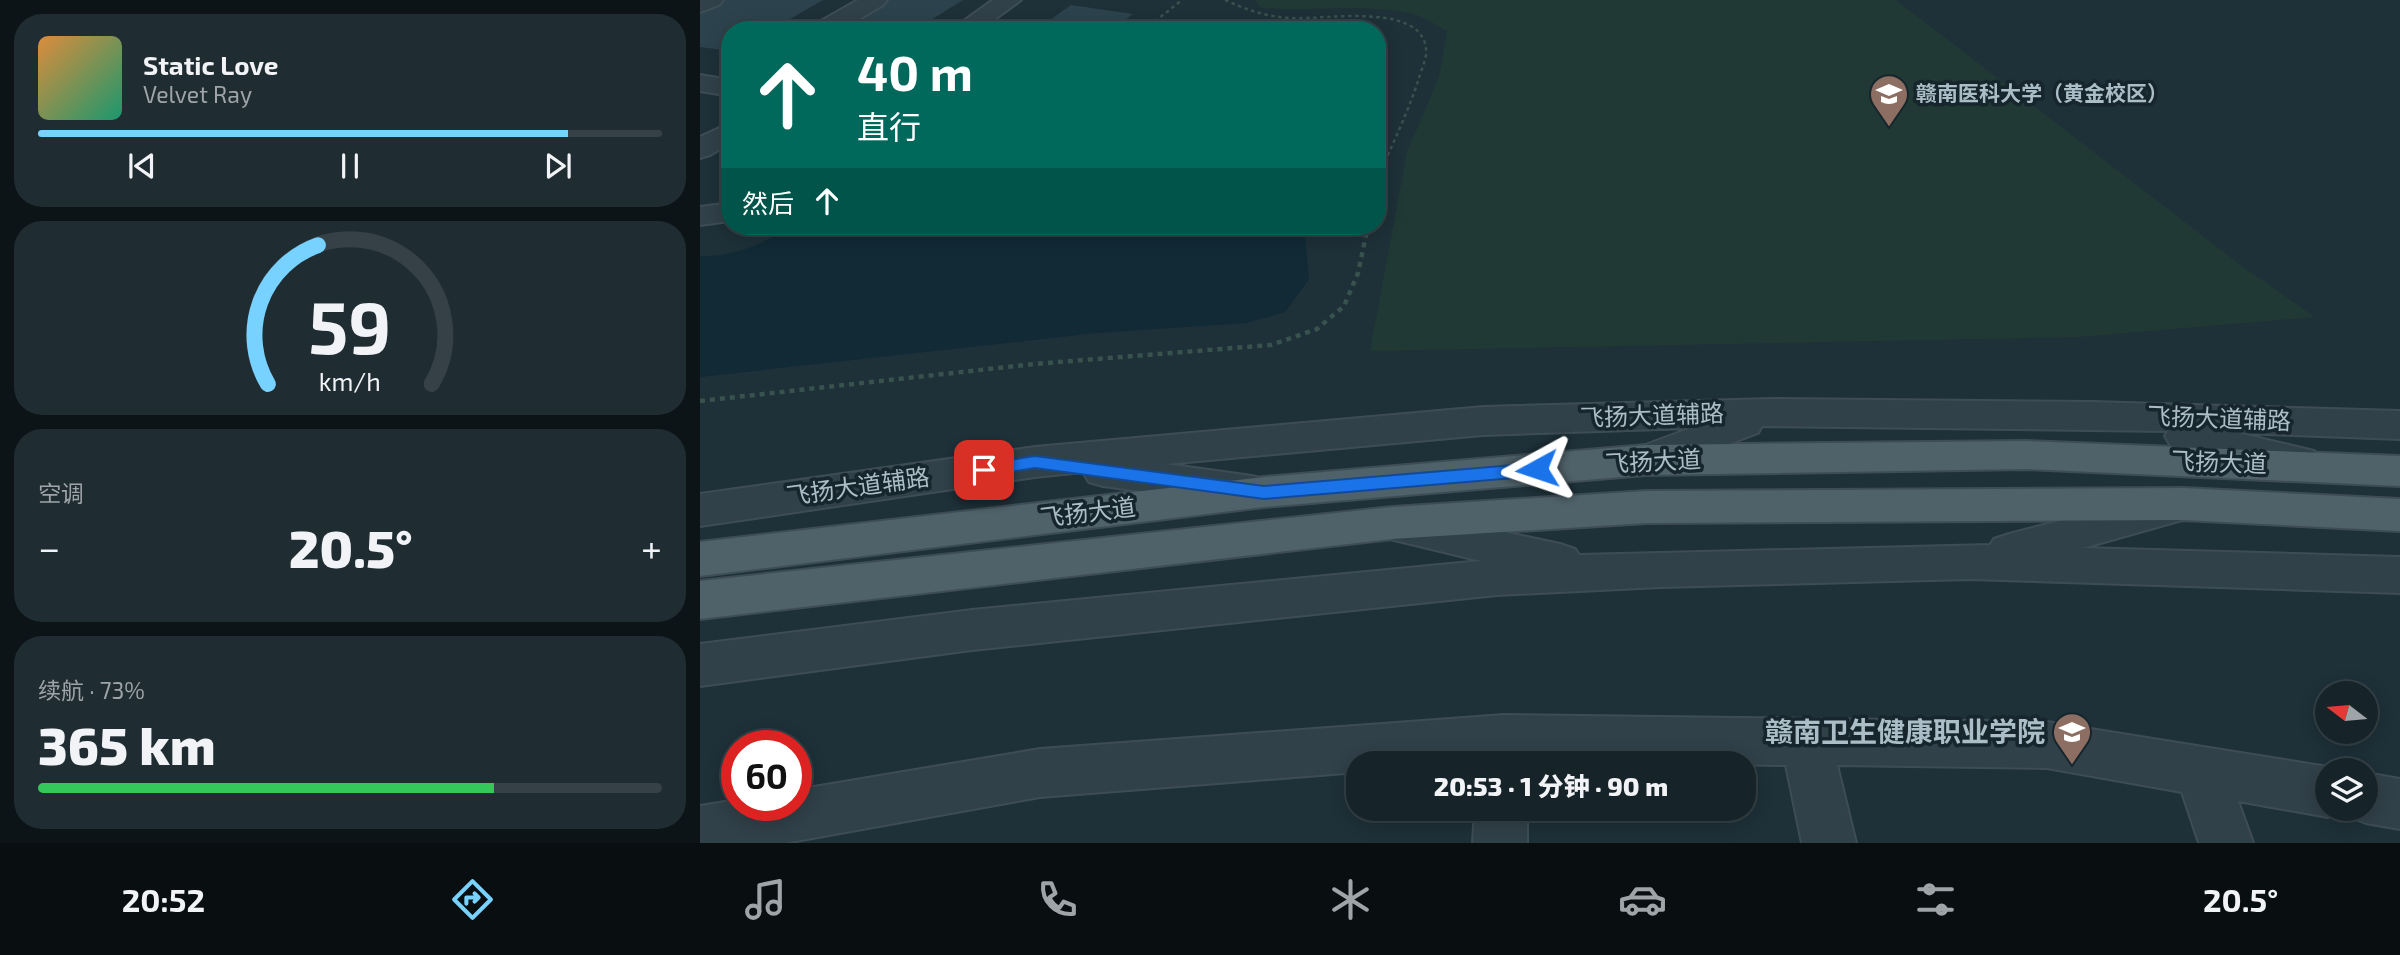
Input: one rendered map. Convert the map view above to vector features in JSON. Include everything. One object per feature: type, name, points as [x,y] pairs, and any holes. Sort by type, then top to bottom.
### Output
[{"type":"main road","name":"飞扬大道","points":[[700,559],[1264,492],[1646,460],[2026,455],[2400,471]]},
{"type":"main road","name":"飞扬大道","points":[[700,600],[1392,523],[1647,507],[2183,504],[2400,515]]},
{"type":"street","points":[[700,5],[711,0]]},
{"type":"street","points":[[839,21],[875,0]]},
{"type":"street","points":[[977,21],[1009,0]]},
{"type":"street","points":[[700,149],[721,136]]},
{"type":"street","points":[[700,216],[721,213]]},
{"type":"street","points":[[1646,460],[1772,412]]},
{"type":"street","name":"飞扬大道辅路","points":[[700,510],[1035,462],[1483,421],[1772,412],[2092,415],[2400,425]]},
{"type":"street","points":[[2092,415],[2330,468]]},
{"type":"street","points":[[1035,462],[1264,492]]},
{"type":"street","points":[[1970,562],[2183,504]]},
{"type":"street","points":[[1392,523],[1609,571]]},
{"type":"street","points":[[700,665],[972,630],[1497,577],[1609,571],[1970,562],[2400,575]]},
{"type":"street","points":[[1807,740],[1829,843]]},
{"type":"street","points":[[1504,751],[1807,740],[2047,745],[2315,790]]},
{"type":"street","points":[[700,832],[1040,772],[1346,758]]},
{"type":"street","points":[[2201,771],[2226,843]]},
{"type":"street","points":[[2378,801],[2400,804]]},
{"type":"street","points":[[1500,843],[1501,821]]},
{"type":"path","points":[[1155,21],[1182,0]]},
{"type":"path","points":[[1225,0],[1250,12],[1291,18],[1371,16],[1394,19],[1414,26],[1423,39],[1426,55],[1411,101],[1386,159]]},
{"type":"path","points":[[700,401],[1034,364],[1271,345],[1303,337],[1324,327],[1353,290],[1366,235]]},
{"type":"green space","points":[[1255,0],[1896,0],[2242,266],[2315,317],[2079,337],[1370,351],[1407,152],[1439,77],[1447,31],[1417,15],[1394,11],[1356,8],[1261,8]]},
{"type":"water","points":[[776,235],[1305,235],[1309,279],[1285,312],[1246,323],[1096,333],[700,377],[700,256],[726,254]]},
{"type":"building","points":[[722,0],[823,0],[787,21],[721,21],[721,50],[700,47],[700,11]]},
{"type":"building","points":[[889,0],[963,0],[929,21],[853,21]]},
{"type":"building","points":[[1071,5],[1133,14],[1124,21],[1049,21]]},
{"type":"place","name":"赣南医科大学（黄金校区）","points":[[1889,128]]},
{"type":"place","name":"赣南卫生健康职业学院","points":[[2072,766]]},
{"type":"route","points":[[984,470],[1035,462],[1264,492],[1537,469]]}]
